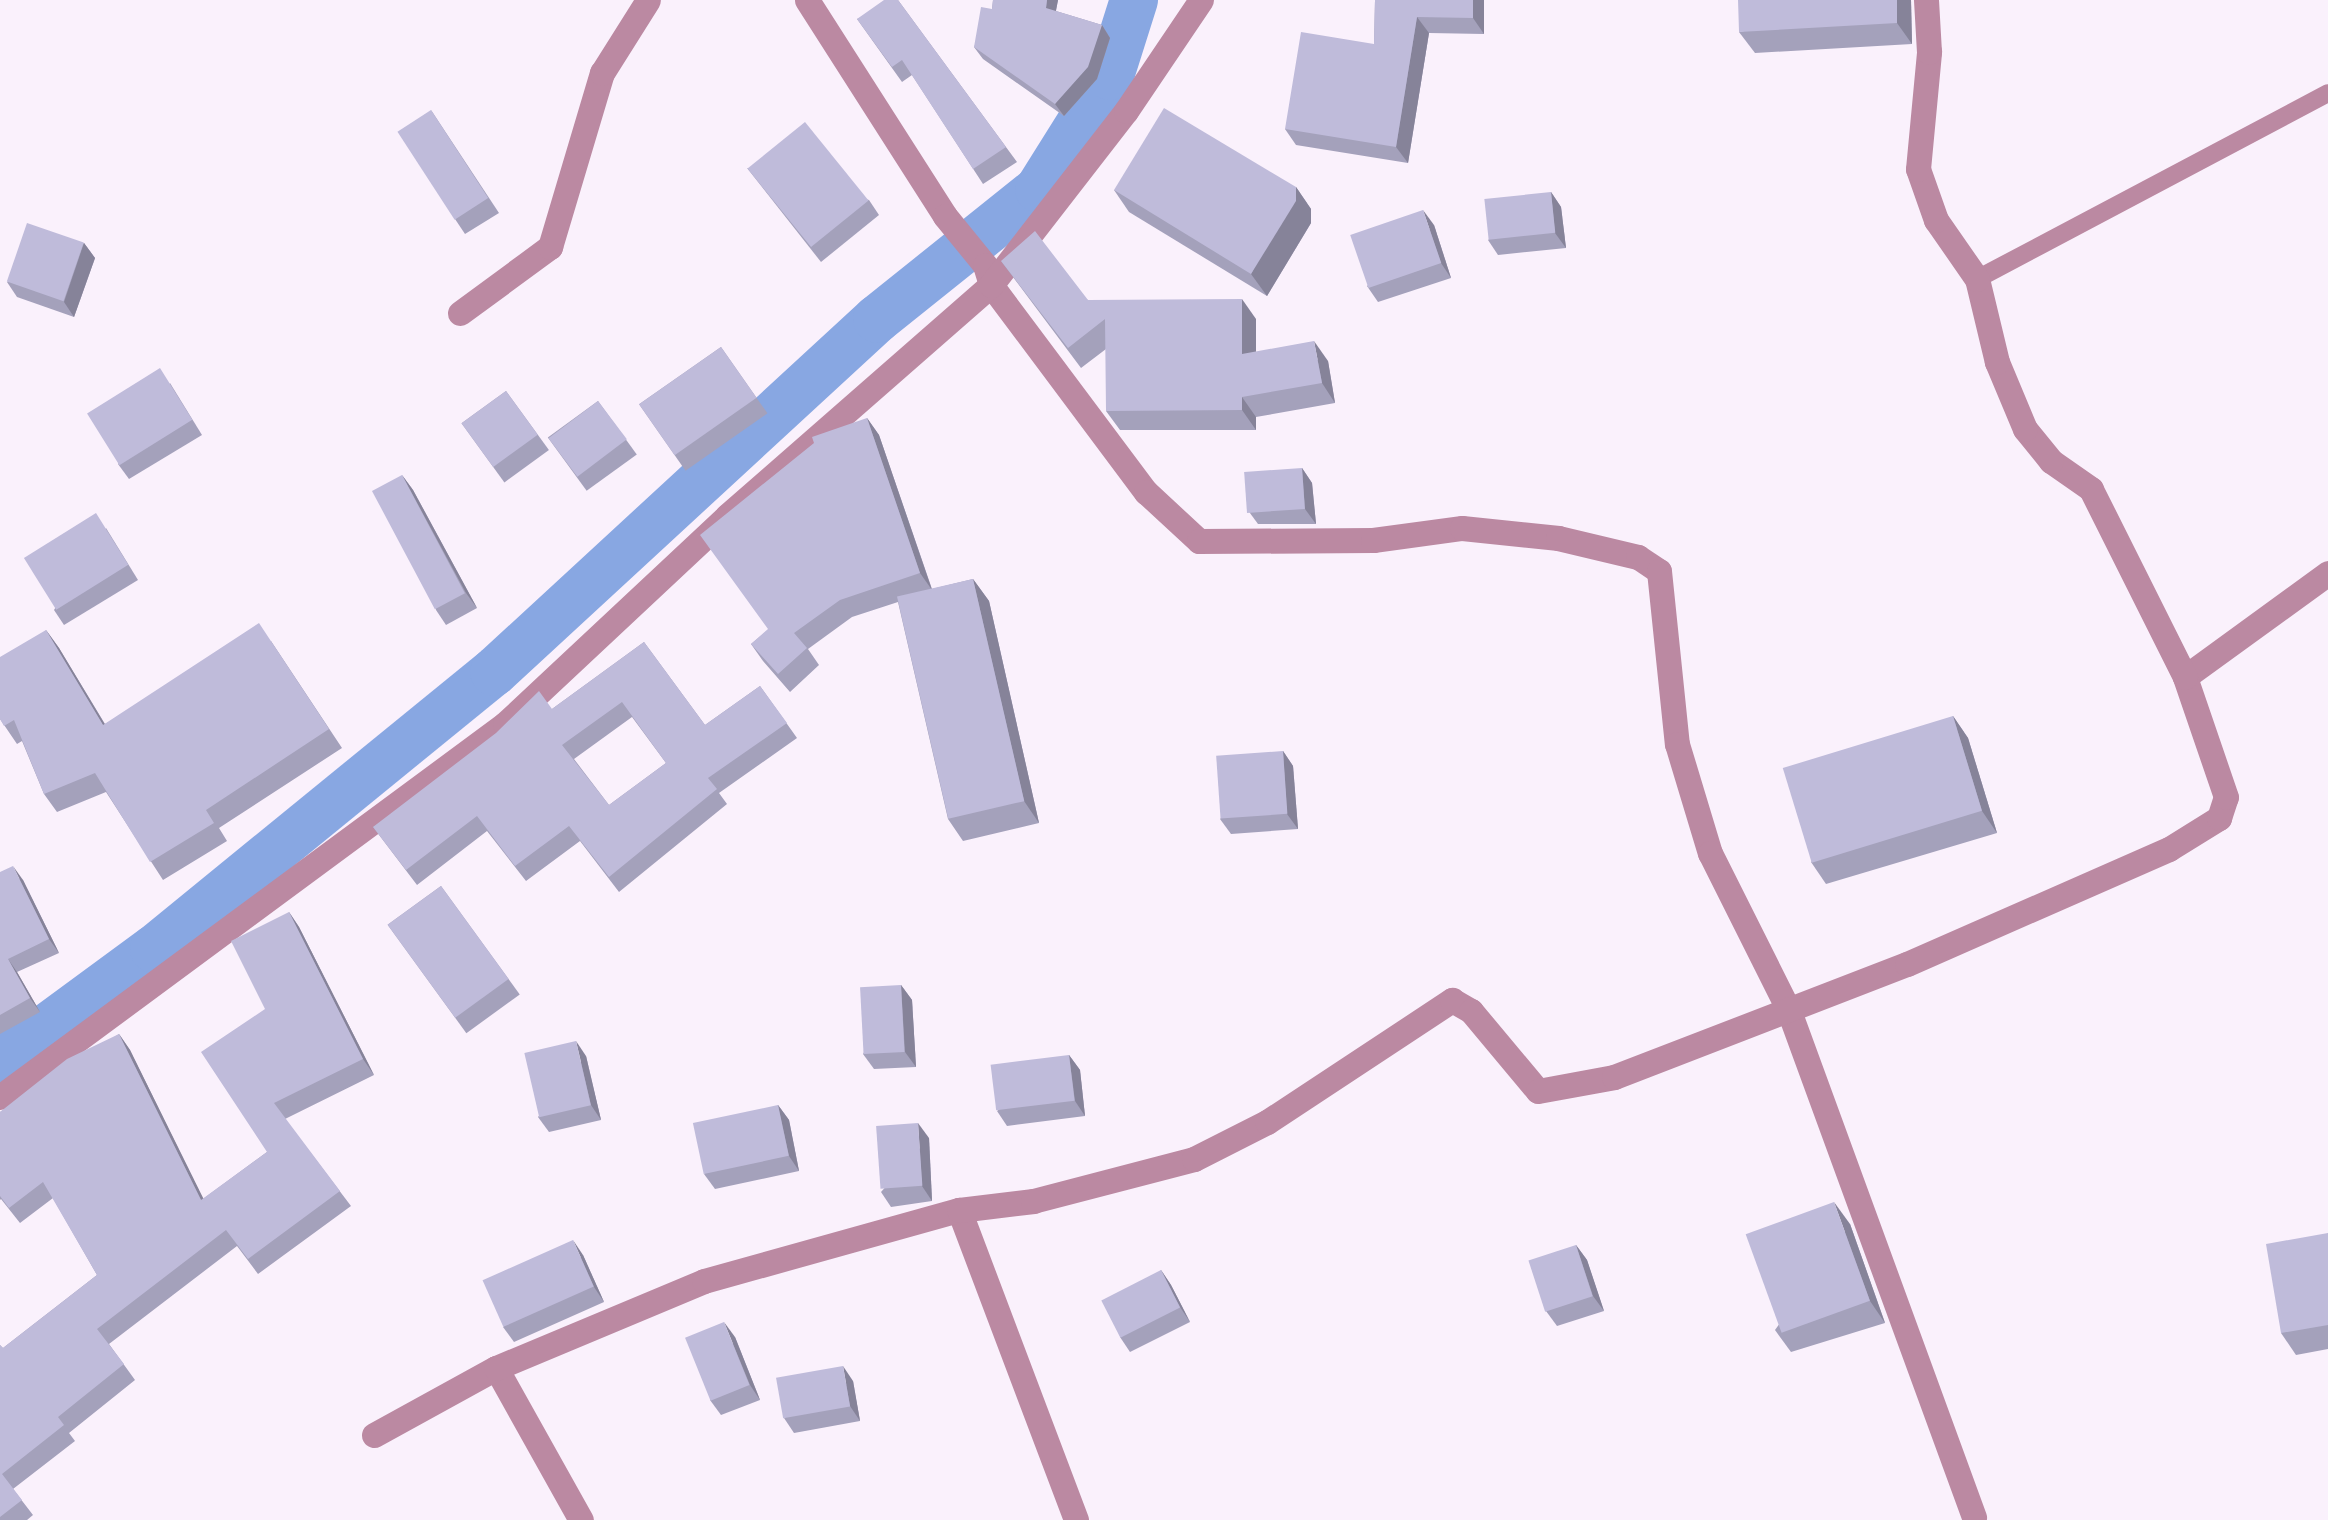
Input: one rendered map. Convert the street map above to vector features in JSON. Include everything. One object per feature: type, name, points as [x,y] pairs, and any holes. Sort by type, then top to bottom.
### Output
[{"type":"street","points":[[460,313],[550,246],[602,73],[648,0]]},
{"type":"street","points":[[807,0],[944,216],[1146,492],[1199,542],[1372,540],[1462,528],[1558,538],[1638,557],[1659,571],[1677,744],[1710,853],[1789,1011],[1974,1517]]},
{"type":"street","points":[[0,1097],[505,724],[988,275],[1126,112],[1201,0]]},
{"type":"street","points":[[374,1435],[496,1368],[704,1281],[959,1210],[1066,1193],[1194,1159],[1267,1122],[1452,1000],[1472,1010],[1538,1091],[1614,1077],[1789,1011],[2101,880],[2219,818],[2226,796],[2186,677],[2090,489],[2051,460],[2025,430],[1997,362],[1978,279],[1936,220],[1918,169],[1929,52],[1926,0]]},
{"type":"street","points":[[2186,677],[2328,572]]},
{"type":"street","points":[[959,1210],[1076,1520]]},
{"type":"street","points":[[496,1368],[581,1520]]},
{"type":"lane","points":[[1978,279],[2328,92]]},
{"type":"building","points":[[884,0],[898,0],[1006,147],[973,169],[902,60],[892,67],[857,19]]},
{"type":"building","points":[[993,0],[1047,0],[1046,8],[1102,25],[1088,67],[1055,104],[974,47],[981,7],[992,9]]},
{"type":"building","points":[[1375,0],[1473,0],[1473,18],[1417,17],[1396,147],[1285,129],[1301,32],[1374,44]]},
{"type":"building","points":[[1738,0],[1897,0],[1897,23],[1739,32]]},
{"type":"building","points":[[1164,108],[1296,187],[1296,201],[1251,274],[1114,190]]},
{"type":"building","points":[[431,110],[488,198],[455,220],[397,132]]},
{"type":"building","points":[[805,122],[869,200],[811,247],[747,169]]},
{"type":"building","points":[[1551,192],[1555,233],[1489,240],[1484,199]]},
{"type":"building","points":[[1423,210],[1441,263],[1368,288],[1350,235]]},
{"type":"building","points":[[27,223],[84,243],[64,301],[7,282]]},
{"type":"building","points":[[1035,231],[1088,300],[1242,299],[1242,354],[1314,341],[1322,383],[1242,397],[1242,410],[1106,411],[1105,319],[1068,348],[1001,261]]},
{"type":"building","points":[[721,347],[757,398],[675,455],[639,404]]},
{"type":"building","points":[[160,368],[192,420],[119,465],[87,414]]},
{"type":"building","points":[[506,391],[538,435],[493,467],[462,423]]},
{"type":"building","points":[[598,401],[627,439],[577,477],[548,438]]},
{"type":"building","points":[[867,418],[920,573],[840,600],[794,633],[807,648],[778,674],[751,644],[768,629],[700,535],[814,443],[812,437]]},
{"type":"building","points":[[1302,468],[1305,509],[1247,513],[1244,472]]},
{"type":"building","points":[[402,475],[465,593],[435,609],[372,491]]},
{"type":"building","points":[[96,513],[128,565],[56,610],[24,558]]},
{"type":"building","points":[[973,579],[1024,801],[948,819],[897,597]]},
{"type":"building","points":[[259,623],[329,729],[206,810],[214,823],[150,862],[95,773],[44,794],[14,720],[4,726],[0,719],[0,657],[46,630],[103,725]]},
{"type":"building","points":[[644,642],[705,725],[760,686],[787,723],[708,778],[717,789],[609,877],[569,826],[515,866],[477,816],[406,870],[373,827],[496,733],[539,691],[552,709]],"holes":[[[622,702],[666,763],[609,805],[562,745]]]},
{"type":"building","points":[[1953,716],[1982,811],[1812,863],[1783,768]]},
{"type":"building","points":[[1283,751],[1287,814],[1221,819],[1216,756]]},
{"type":"building","points":[[13,866],[49,939],[8,959],[30,998],[0,1015],[0,872]]},
{"type":"building","points":[[441,886],[509,979],[455,1018],[388,925]]},
{"type":"building","points":[[289,912],[363,1059],[274,1103],[340,1191],[248,1259],[226,1230],[97,1329],[124,1364],[58,1417],[64,1425],[2,1474],[22,1500],[0,1517],[0,1345],[3,1348],[97,1275],[43,1182],[9,1208],[0,1196],[0,1112],[67,1059],[119,1034],[201,1200],[267,1152],[201,1052],[265,1009],[231,941]]},
{"type":"building","points":[[901,985],[905,1052],[864,1054],[860,987]]},
{"type":"building","points":[[576,1041],[591,1105],[539,1117],[524,1053]]},
{"type":"building","points":[[1069,1055],[1075,1101],[996,1110],[991,1065]]},
{"type":"building","points":[[778,1105],[789,1156],[704,1174],[693,1123]]},
{"type":"building","points":[[918,1123],[922,1186],[880,1189],[876,1126]]},
{"type":"building","points":[[1834,1202],[1870,1301],[1782,1333],[1746,1234]]},
{"type":"building","points":[[2328,1233],[2328,1325],[2281,1333],[2266,1244]]},
{"type":"building","points":[[573,1240],[594,1287],[503,1327],[483,1280]]},
{"type":"building","points":[[1576,1245],[1593,1296],[1545,1312],[1528,1260]]},
{"type":"building","points":[[1161,1270],[1180,1307],[1120,1338],[1101,1300]]},
{"type":"building","points":[[724,1322],[749,1385],[711,1401],[685,1338]]},
{"type":"building","points":[[843,1366],[850,1406],[783,1418],[776,1378]]},
{"type":"waterway","points":[[0,1062],[154,949],[494,672],[877,319],[1039,189],[1110,76],[1134,0]]}]
